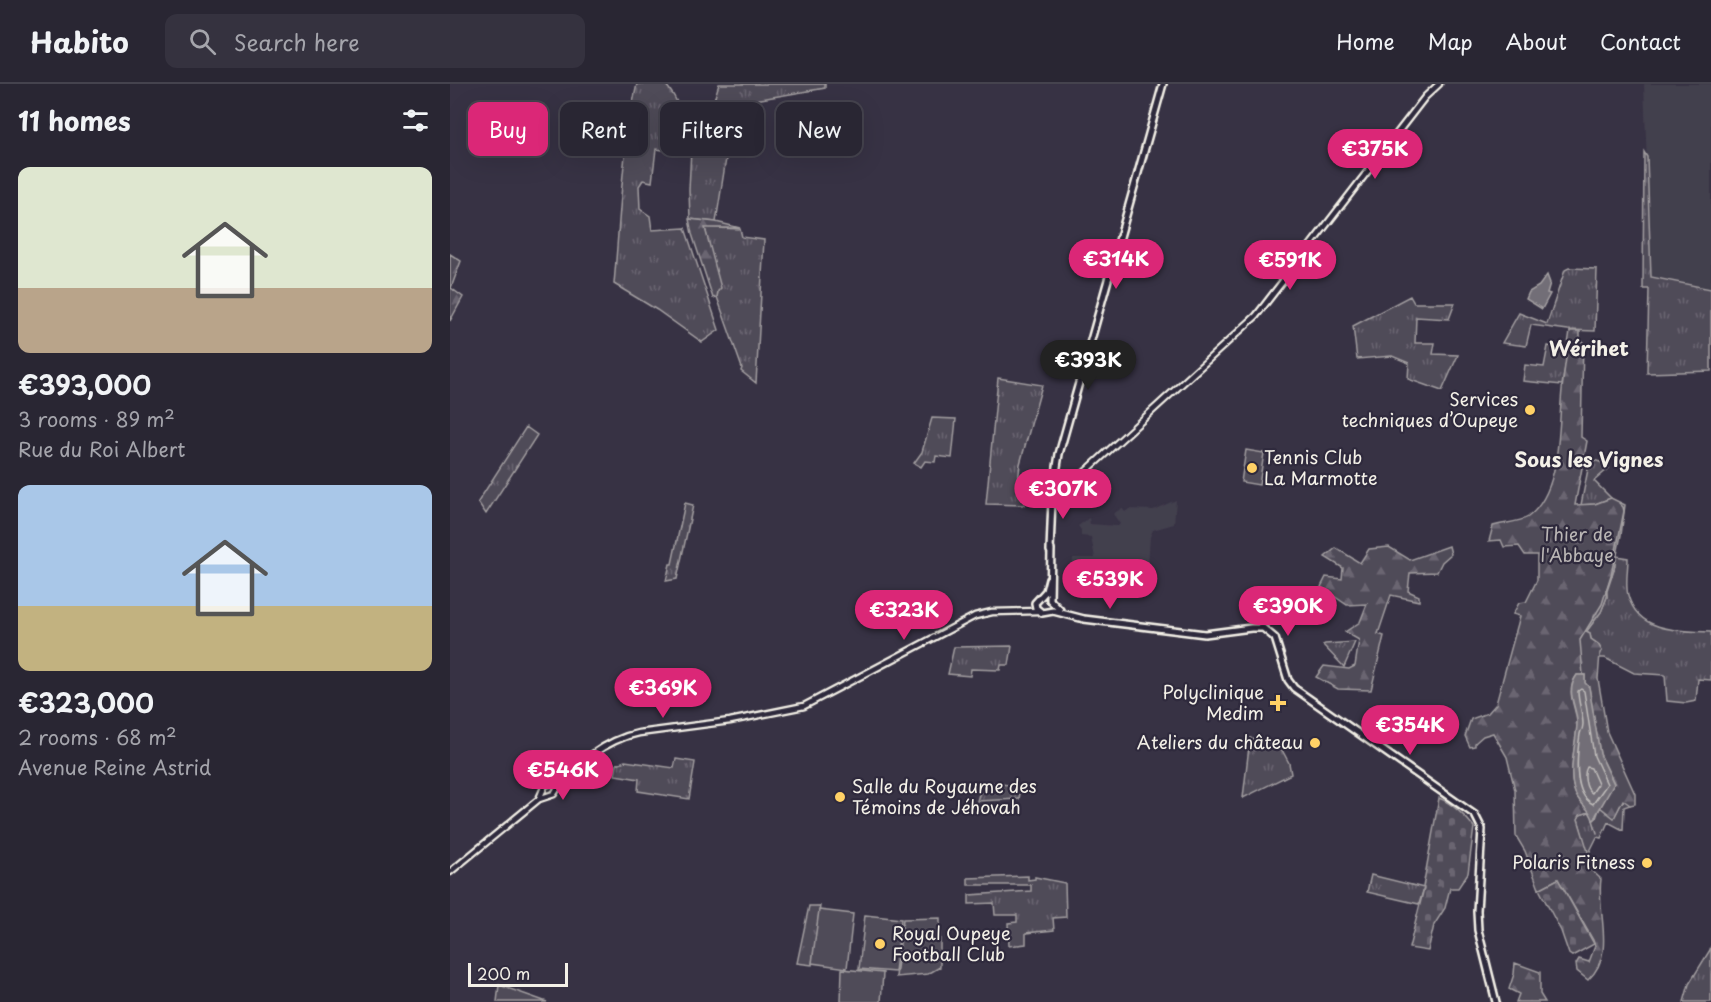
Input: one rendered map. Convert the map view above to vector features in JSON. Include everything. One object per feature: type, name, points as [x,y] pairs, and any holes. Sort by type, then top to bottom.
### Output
[{"type":"main road","points":[[1048,611],[1051,601],[1049,579],[1052,499],[1057,462],[1163,84]]},
{"type":"main road","points":[[1049,579],[1046,591],[1035,604],[1038,611],[1205,634],[1255,627],[1265,629],[1275,638],[1288,680],[1295,689],[1476,817],[1482,829],[1478,930],[1496,1002]]},
{"type":"main road","points":[[1041,597],[1046,597],[1067,615]]},
{"type":"street","points":[[1052,499],[1068,488],[1248,323],[1298,263],[1425,97],[1439,84]]},
{"type":"street","points":[[1024,612],[1035,604]]},
{"type":"street","points":[[450,872],[539,799],[554,794],[561,781],[606,745],[627,735],[798,708],[816,701],[975,616],[992,612],[1038,611]]},
{"type":"street","points":[[539,799],[546,785],[561,781]]},
{"type":"street","points":[[550,783],[556,788]]},
{"type":"street","points":[[543,790],[549,796]]},
{"type":"shaded area","points":[[1644,84],[1711,84],[1711,289],[1651,278]]},
{"type":"shaded area","points":[[1176,500],[1174,524],[1153,530],[1150,537],[1148,566],[1146,566],[1148,568],[1145,588],[1147,592],[1118,589],[1118,594],[1094,592],[1095,576],[1072,575],[1073,558],[1095,558],[1091,537],[1081,536],[1078,526],[1089,518],[1090,524],[1118,526],[1120,524],[1113,514],[1122,508],[1125,512],[1129,509],[1153,510]]},
{"type":"green space","points":[[637,84],[665,84],[676,102],[660,102],[660,150],[656,149],[652,182],[643,180],[639,186],[640,209],[650,216],[652,230],[685,228],[719,330],[702,342],[657,310],[614,284],[625,156],[648,156],[648,102],[633,102]]},
{"type":"green space","points":[[719,84],[825,84],[825,88],[744,102],[716,102]]},
{"type":"green space","points":[[1644,152],[1647,157],[1651,277],[1711,289],[1711,371],[1647,373],[1649,289],[1643,289]]},
{"type":"green space","points":[[691,156],[726,156],[716,222],[690,219]]},
{"type":"green space","points":[[689,219],[740,228],[705,228],[721,288],[717,297],[713,298]]},
{"type":"green space","points":[[705,227],[740,229],[742,237],[764,240],[756,383],[741,371],[742,368],[717,297],[718,291]]},
{"type":"green space","points":[[450,254],[461,261],[451,288],[463,297],[450,321]]},
{"type":"green space","points":[[1569,268],[1597,269],[1595,331],[1531,325],[1526,346],[1502,343],[1519,313],[1547,324],[1565,270]]},
{"type":"green space","points":[[1410,296],[1414,303],[1455,303],[1449,319],[1416,317],[1415,343],[1435,343],[1433,354],[1458,355],[1442,391],[1408,379],[1409,363],[1392,356],[1357,359],[1353,326]]},
{"type":"green space","name":"Thier de l'Abbaye","points":[[1570,331],[1580,331],[1580,340],[1583,342],[1581,437],[1587,441],[1575,505],[1595,504],[1611,498],[1625,505],[1614,569],[1606,591],[1607,597],[1601,612],[1586,632],[1602,651],[1598,679],[1607,732],[1635,794],[1635,804],[1630,805],[1623,800],[1614,818],[1600,807],[1614,783],[1600,754],[1585,675],[1577,675],[1571,694],[1577,724],[1572,781],[1580,801],[1589,810],[1580,815],[1578,819],[1590,858],[1588,867],[1601,879],[1604,932],[1602,958],[1588,980],[1577,971],[1576,964],[1579,959],[1589,962],[1595,946],[1593,940],[1558,879],[1539,889],[1525,851],[1516,836],[1515,790],[1507,757],[1493,733],[1483,736],[1475,743],[1475,746],[1470,747],[1465,736],[1471,719],[1488,713],[1496,704],[1520,616],[1513,614],[1519,603],[1526,602],[1537,580],[1537,555],[1525,555],[1519,546],[1504,547],[1501,540],[1489,541],[1493,526],[1525,519],[1539,506],[1547,492],[1556,458]]},
{"type":"green space","points":[[1548,346],[1568,349],[1562,385],[1523,381],[1525,365],[1544,367]]},
{"type":"green space","points":[[998,378],[1042,385],[1020,464],[1018,483],[1050,487],[1049,494],[1026,493],[1024,505],[986,504]]},
{"type":"green space","points":[[932,418],[956,419],[952,458],[936,456],[935,462],[925,461],[921,467],[914,463],[922,452]]},
{"type":"green space","points":[[526,427],[537,435],[486,514],[478,502]]},
{"type":"green space","name":"Tennis Club La Marmotte","points":[[1246,450],[1264,453],[1259,485],[1241,482]]},
{"type":"green space","points":[[1590,459],[1609,468],[1594,481],[1611,498],[1595,504],[1581,505]]},
{"type":"green space","points":[[685,503],[693,505],[677,579],[666,581],[670,564],[672,564]]},
{"type":"green space","points":[[1449,546],[1451,554],[1442,562],[1437,572],[1410,573],[1408,591],[1419,596],[1419,601],[1391,595],[1378,634],[1384,636],[1371,690],[1338,689],[1316,677],[1324,666],[1349,669],[1355,666],[1359,640],[1345,632],[1360,622],[1367,604],[1347,605],[1321,587],[1326,577],[1342,579],[1343,568],[1325,557],[1336,548],[1360,563],[1369,549],[1389,547],[1410,560]]},
{"type":"green space","points":[[1616,556],[1628,558],[1628,595],[1633,607],[1641,617],[1650,623],[1674,630],[1711,632],[1711,680],[1698,679],[1696,701],[1686,703],[1667,701],[1665,675],[1634,673],[1605,658],[1599,658],[1602,651],[1586,632],[1601,612],[1607,597]]},
{"type":"green space","points":[[1355,642],[1344,667],[1323,645],[1325,644]]},
{"type":"green space","points":[[1012,646],[1009,665],[1001,665],[1000,670],[971,669],[970,676],[948,674],[954,647]]},
{"type":"green space","points":[[1250,738],[1281,748],[1289,763],[1291,774],[1243,798]]},
{"type":"green space","points":[[676,759],[695,762],[689,799],[638,791],[639,779],[615,775],[617,764],[625,761],[674,768]]},
{"type":"green space","points":[[989,782],[1021,787],[1019,799],[977,801],[979,794]]},
{"type":"green space","points":[[1439,798],[1449,803],[1474,827],[1468,873],[1458,888],[1450,888],[1445,908],[1434,925],[1428,951],[1409,948],[1424,888]]},
{"type":"green space","points":[[1624,799],[1630,805],[1624,807],[1623,830],[1608,822],[1601,838],[1597,837],[1588,855],[1578,819],[1580,815],[1589,810],[1594,820],[1600,807],[1614,817]]},
{"type":"green space","points":[[1371,875],[1424,888],[1419,904],[1367,892]]},
{"type":"green space","points":[[1028,876],[1028,880],[1035,879],[1035,877],[1065,883],[1066,917],[1053,918],[1054,930],[1026,933],[1026,944],[1009,946],[1008,923],[1017,922],[1017,915],[995,915],[994,903],[969,904],[969,895],[1031,891],[1031,885],[968,885],[968,878]]},
{"type":"green space","points":[[1558,879],[1594,944],[1572,956],[1569,954],[1561,931],[1539,889]]},
{"type":"green space","points":[[809,906],[820,906],[812,965],[797,963]]},
{"type":"green space","points":[[819,910],[853,914],[847,968],[812,963]]},
{"type":"green space","name":"Royal Oupeye Football Club","points":[[865,915],[901,919],[895,972],[859,969]]},
{"type":"green space","points":[[940,918],[940,967],[928,974],[896,977],[903,919]]},
{"type":"green space","points":[[1711,946],[1711,1002],[1684,1002],[1689,984]]},
{"type":"green space","points":[[1515,963],[1540,972],[1540,994],[1545,1002],[1516,1002],[1519,994],[1509,989]]},
{"type":"green space","points":[[842,969],[883,973],[881,1002],[841,1002]]},
{"type":"green space","points":[[499,985],[547,1002],[497,1002]]},
{"type":"water","points":[[1547,275],[1550,283],[1547,293],[1550,294],[1542,309],[1526,299],[1529,292],[1539,286]]},
{"type":"water","points":[[1577,675],[1585,675],[1600,754],[1614,784],[1593,820],[1578,798],[1572,782],[1577,718],[1572,688]]},
{"type":"waterway","points":[[1583,675],[1580,640],[1602,604],[1611,575],[1624,511],[1619,503]]},
{"type":"waterway","points":[[1593,820],[1597,833]]},
{"type":"place","name":"Services techniques d’Oupeye","points":[[1530,410]]},
{"type":"place","name":"Tennis Club La Marmotte","points":[[1252,468]]},
{"type":"place","name":"Polyclinique Medim","points":[[1278,703]]},
{"type":"place","name":"Ateliers du château","points":[[1315,743]]},
{"type":"place","name":"Salle du Royaume des Témoins de Jéhovah","points":[[840,797]]},
{"type":"place","name":"Polaris Fitness","points":[[1647,863]]},
{"type":"place","name":"Royal Oupeye Football Club","points":[[880,944]]},
{"type":"district","name":"Wérihet","points":[[1589,349]]},
{"type":"district","name":"Sous les Vignes","points":[[1589,460]]}]
